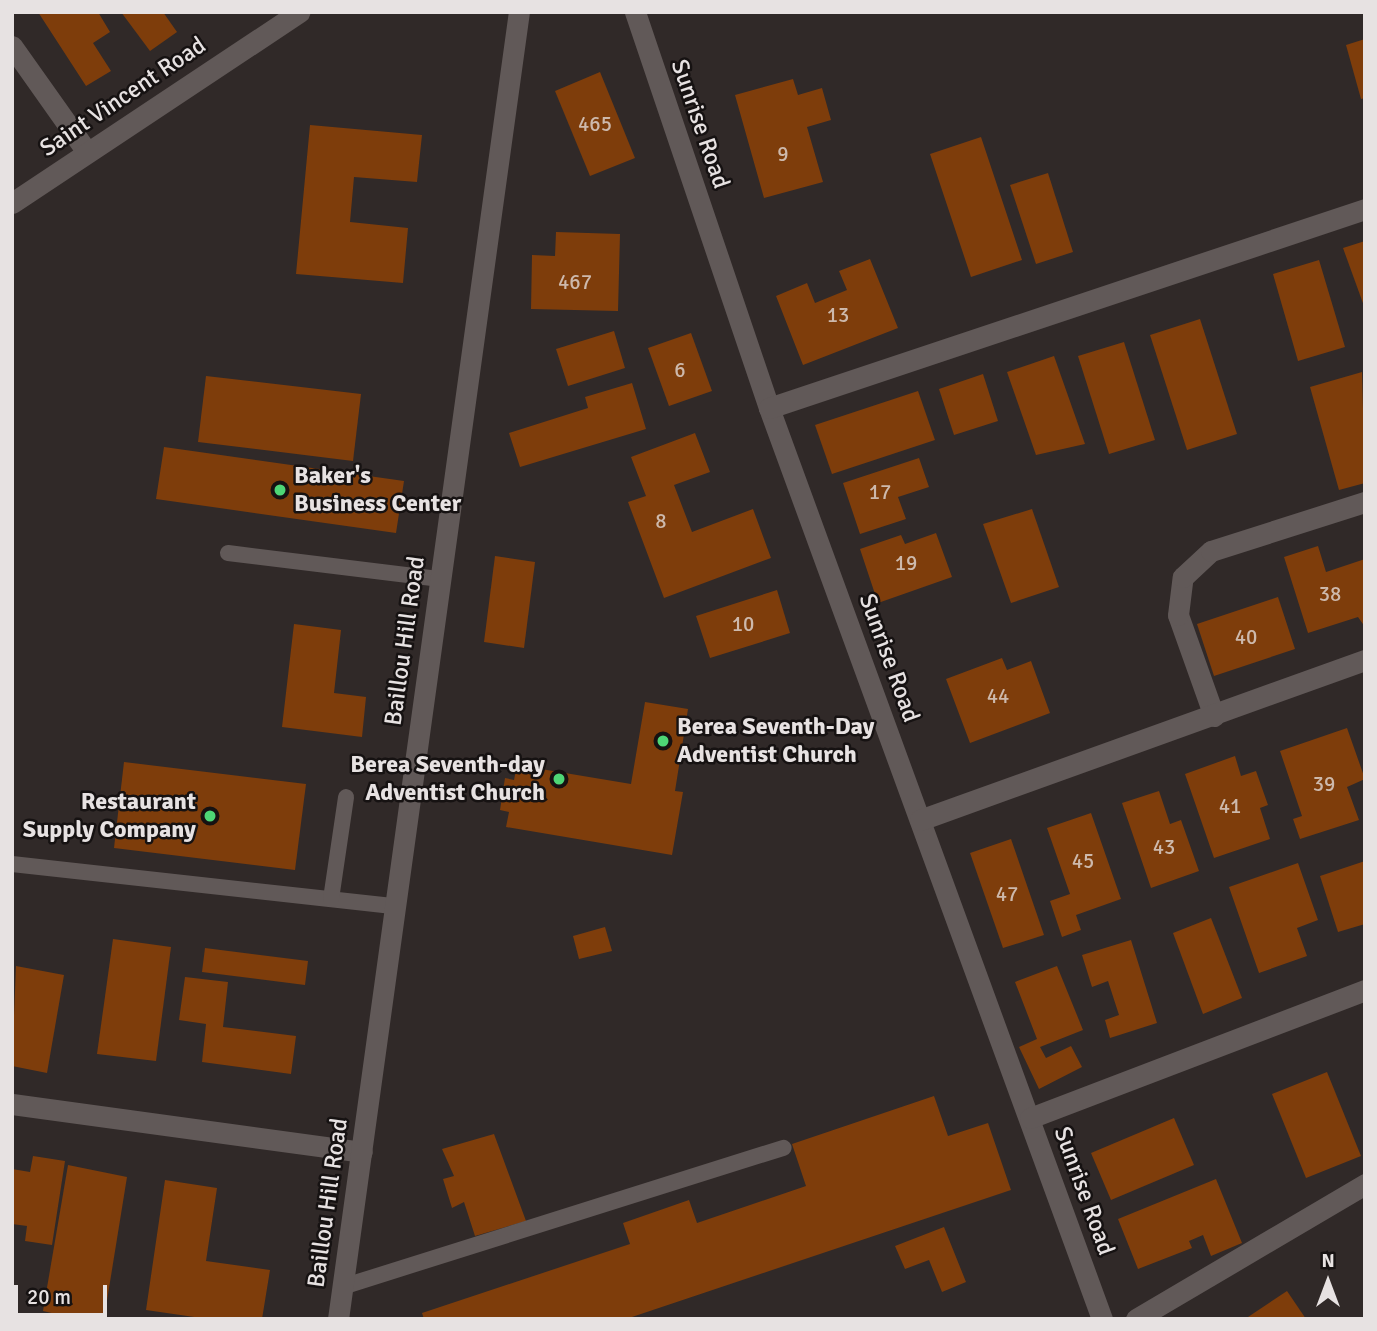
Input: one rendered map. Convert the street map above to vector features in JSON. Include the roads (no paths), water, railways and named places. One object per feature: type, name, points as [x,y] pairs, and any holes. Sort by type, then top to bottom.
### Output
[{"type":"street","name":"Saint Vincent Road","points":[[12,203],[299,12]]},
{"type":"street","name":"Baillou Hill Road","points":[[338,1319],[519,12]]},
{"type":"street","name":"Sunrise Road","points":[[635,12],[769,408],[1102,1319]]},
{"type":"street","points":[[12,46],[88,152]]},
{"type":"street","points":[[769,408],[1365,209]]},
{"type":"street","points":[[1214,716],[1178,615],[1183,578],[1211,551],[1365,502]]},
{"type":"street","points":[[920,820],[1365,660]]},
{"type":"street","points":[[1030,1118],[1365,990]]},
{"type":"street","points":[[12,1104],[362,1153]]},
{"type":"street","points":[[1136,1319],[1365,1184]]},
{"type":"lane","points":[[228,553],[440,579]]},
{"type":"lane","points":[[331,899],[346,797]]},
{"type":"lane","points":[[12,864],[396,906]]},
{"type":"lane","points":[[342,1287],[784,1148]]},
{"type":"place","name":"Baker's Business Center","points":[[280,490]]},
{"type":"place","name":"Berea Seventh-Day Adventist Church","points":[[663,741]]},
{"type":"place","name":"Berea Seventh-day Adventist Church","points":[[559,779]]},
{"type":"place","name":"Restaurant Supply Company","points":[[210,816]]}]
